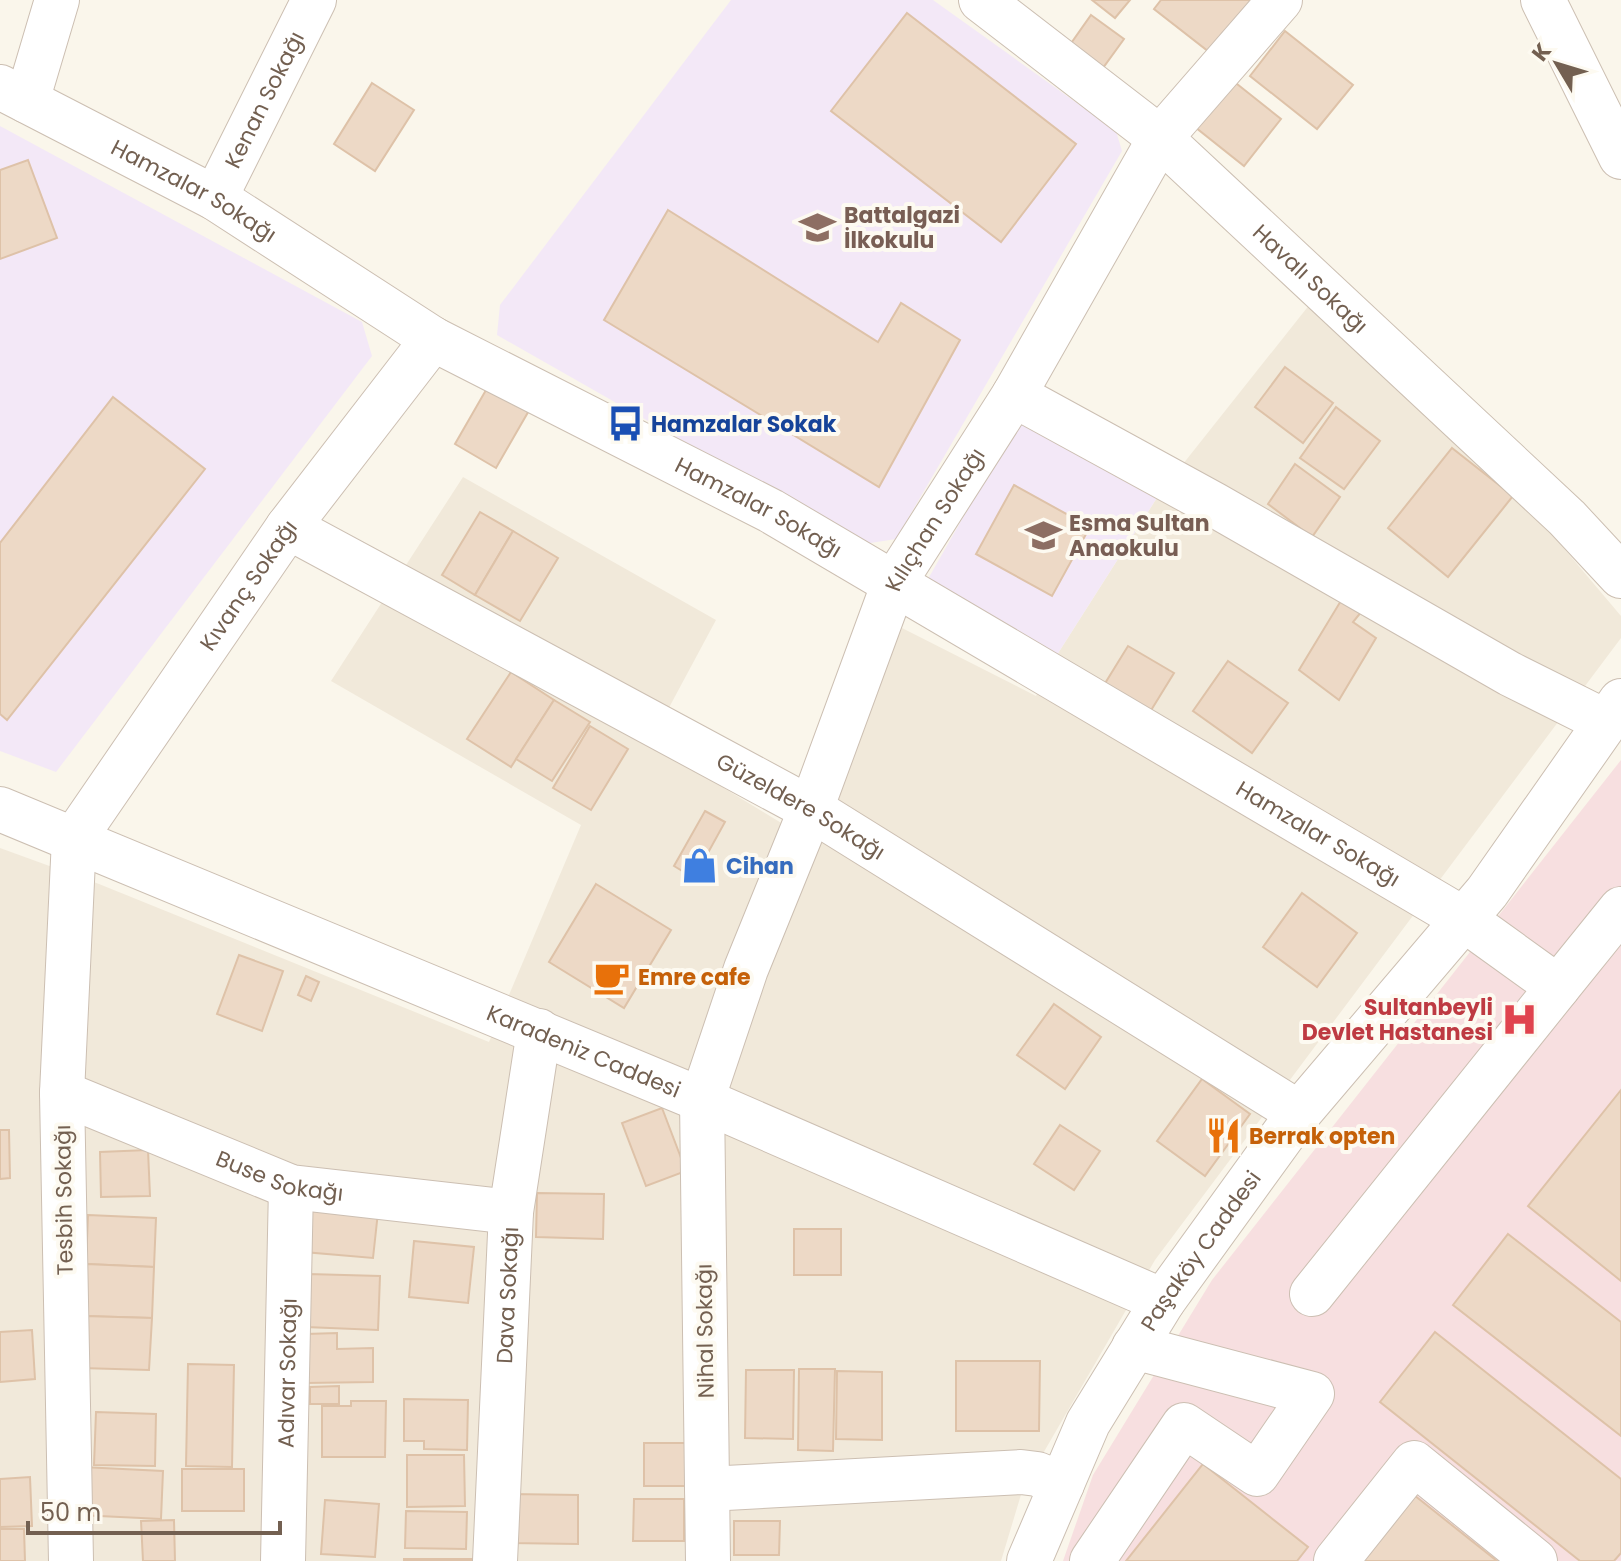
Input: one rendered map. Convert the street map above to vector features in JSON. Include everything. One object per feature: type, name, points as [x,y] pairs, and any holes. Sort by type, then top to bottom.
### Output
[{"type":"street","points":[[14,94],[57,0]]},
{"type":"street","name":"Kenan Sokağı","points":[[215,198],[314,0]]},
{"type":"street","name":"Havalı Sokağı","points":[[981,0],[1028,14],[1567,518],[1621,576]]},
{"type":"street","name":"Kılıçhan Sokağı","points":[[702,1100],[746,969],[811,809],[894,583],[1014,395],[1160,138],[1280,0]]},
{"type":"street","points":[[1543,0],[1621,157]]},
{"type":"street","name":"Hamzalar Sokağı","points":[[14,94],[215,198],[433,339],[771,511],[1465,920],[1558,987]]},
{"type":"street","name":"Kıvanç Sokağı","points":[[74,839],[288,527],[433,339]]},
{"type":"street","points":[[1014,395],[1215,505],[1510,674],[1614,711]]},
{"type":"street","name":"Güzeldere Sokağı","points":[[288,527],[811,809],[1299,1113]]},
{"type":"street","name":"Paşaköy Caddesi","points":[[1029,1561],[1088,1423],[1163,1301],[1299,1113],[1465,920],[1614,711]]},
{"type":"street","name":"Karadeniz Caddesi","points":[[0,809],[539,1031],[1163,1301]]},
{"type":"street","name":"Tesbih Sokağı","points":[[71,1561],[62,1093],[74,839]]},
{"type":"street","points":[[1312,1294],[1621,909]]},
{"type":"street","name":"Dava Sokağı","points":[[495,1561],[511,1212],[539,1031]]},
{"type":"street","name":"Buse Sokağı","points":[[62,1093],[291,1187],[511,1212]]},
{"type":"street","name":"Nihal Sokağı","points":[[702,1100],[708,1561]]},
{"type":"street","name":"Adıvar Sokağı","points":[[283,1561],[291,1187]]},
{"type":"street","points":[[1092,1561],[1184,1425],[1257,1474],[1312,1394],[1134,1347]]},
{"type":"street","points":[[1336,1561],[1414,1463],[1535,1561]]},
{"type":"street","points":[[707,1489],[1021,1472],[1037,1474],[1062,1484]]},
{"type":"shaded area","name":"Battalgazi İlkokulu","points":[[731,0],[933,0],[1116,131],[1122,151],[896,539],[864,544],[497,335],[500,305]]},
{"type":"shaded area","points":[[0,126],[362,322],[372,356],[56,772],[0,751]]},
{"type":"shaded area","points":[[1333,275],[1621,616],[1621,638],[1155,1260],[1023,1488],[1001,1561],[0,1561],[0,848],[99,884],[489,1042],[581,825],[331,681],[463,477],[716,620],[650,743],[806,838],[902,628],[1036,696],[1055,658],[1160,493]]},
{"type":"shaded area","name":"Esma Sultan Anaokulu","points":[[1018,421],[1160,493],[1055,658],[928,579]]},
{"type":"shaded area","name":"Sultanbeyli Devlet Hastanesi","points":[[1621,760],[1621,1561],[1063,1561],[1093,1475],[1212,1280]]},
{"type":"building","points":[[1092,0],[1130,0],[1115,18]]},
{"type":"building","points":[[1161,0],[1257,0],[1213,55],[1154,9]]},
{"type":"building","points":[[907,13],[1076,144],[1001,242],[831,111]]},
{"type":"building","points":[[1091,15],[1124,39],[1100,72],[1067,49]]},
{"type":"building","points":[[1285,31],[1353,85],[1317,129],[1250,76]]},
{"type":"building","points":[[1232,80],[1281,119],[1244,166],[1195,127]]},
{"type":"building","points":[[372,83],[414,110],[375,171],[334,144]]},
{"type":"building","points":[[28,160],[57,238],[0,259],[0,170]]},
{"type":"building","points":[[668,210],[878,342],[901,303],[960,340],[879,487],[604,320]]},
{"type":"building","points":[[1285,367],[1333,403],[1303,443],[1255,407]]},
{"type":"building","points":[[490,383],[531,407],[496,468],[455,444]]},
{"type":"building","points":[[113,397],[205,469],[7,720],[0,714],[0,543]]},
{"type":"building","points":[[1336,407],[1380,441],[1344,489],[1300,458]]},
{"type":"building","points":[[1452,448],[1513,496],[1448,577],[1388,528]]},
{"type":"building","points":[[1295,464],[1340,497],[1312,537],[1268,504]]},
{"type":"building","points":[[1014,485],[1090,527],[1052,596],[976,554]]},
{"type":"building","points":[[480,512],[513,531],[475,595],[442,575]]},
{"type":"building","points":[[513,531],[558,558],[520,621],[475,595]]},
{"type":"building","points":[[1342,599],[1362,611],[1353,622],[1376,638],[1339,700],[1299,670]]},
{"type":"building","points":[[1128,646],[1174,673],[1142,725],[1096,698]]},
{"type":"building","points":[[1228,661],[1288,703],[1252,753],[1193,711]]},
{"type":"building","points":[[511,672],[554,700],[511,767],[467,739]]},
{"type":"building","points":[[554,700],[590,722],[552,781],[516,759]]},
{"type":"building","points":[[590,726],[628,749],[591,810],[553,788]]},
{"type":"building","points":[[705,811],[725,822],[694,878],[674,866]]},
{"type":"building","points":[[596,884],[671,930],[624,1008],[549,962]]},
{"type":"building","points":[[1302,893],[1357,933],[1317,987],[1263,947]]},
{"type":"building","points":[[239,955],[283,971],[262,1031],[217,1014]]},
{"type":"building","points":[[306,976],[319,982],[311,1001],[298,995]]},
{"type":"building","points":[[1054,1004],[1101,1037],[1065,1089],[1017,1055]]},
{"type":"building","points":[[1202,1079],[1250,1114],[1205,1176],[1157,1141]]},
{"type":"building","points":[[1621,1090],[1621,1281],[1528,1206]]},
{"type":"building","points":[[662,1108],[686,1171],[646,1186],[622,1123]]},
{"type":"building","points":[[1060,1125],[1100,1151],[1074,1190],[1034,1164]]},
{"type":"building","points":[[0,1130],[9,1130],[10,1178],[0,1179]]},
{"type":"building","points":[[148,1150],[150,1196],[101,1197],[100,1152]]},
{"type":"building","points":[[537,1193],[604,1194],[603,1239],[536,1237]]},
{"type":"building","points":[[309,1205],[378,1212],[373,1258],[304,1252]]},
{"type":"building","points":[[88,1215],[156,1218],[154,1267],[86,1264]]},
{"type":"building","points":[[794,1229],[841,1229],[841,1275],[794,1275]]},
{"type":"building","points":[[1508,1234],[1621,1322],[1621,1436],[1453,1305]]},
{"type":"building","points":[[414,1241],[474,1247],[468,1303],[409,1297]]},
{"type":"building","points":[[86,1264],[154,1267],[152,1318],[84,1316]]},
{"type":"building","points":[[308,1274],[380,1276],[378,1330],[306,1327]]},
{"type":"building","points":[[84,1316],[152,1318],[149,1370],[81,1368]]},
{"type":"building","points":[[32,1330],[35,1379],[0,1382],[0,1332]]},
{"type":"building","points":[[1435,1332],[1621,1479],[1621,1553],[1614,1561],[1580,1561],[1380,1402]]},
{"type":"building","points":[[337,1333],[337,1349],[373,1348],[373,1382],[306,1383],[306,1334]]},
{"type":"building","points":[[956,1361],[1040,1361],[1039,1431],[956,1431]]},
{"type":"building","points":[[188,1364],[234,1365],[232,1467],[186,1466]]},
{"type":"building","points":[[799,1369],[835,1369],[833,1451],[798,1450]]},
{"type":"building","points":[[746,1370],[794,1370],[793,1439],[745,1438]]},
{"type":"building","points":[[837,1371],[882,1372],[882,1440],[836,1439]]},
{"type":"building","points":[[339,1386],[339,1404],[310,1404],[310,1387]]},
{"type":"building","points":[[404,1399],[468,1400],[467,1450],[424,1449],[424,1441],[404,1441]]},
{"type":"building","points":[[351,1401],[386,1401],[385,1457],[322,1457],[322,1406],[351,1406]]},
{"type":"building","points":[[96,1412],[156,1414],[155,1466],[94,1465]]},
{"type":"building","points":[[644,1443],[695,1443],[694,1486],[644,1486]]},
{"type":"building","points":[[407,1455],[464,1455],[465,1506],[407,1507]]},
{"type":"building","points":[[1203,1464],[1308,1547],[1297,1561],[1126,1561]]},
{"type":"building","points":[[82,1467],[163,1471],[161,1519],[79,1515]]},
{"type":"building","points":[[182,1469],[244,1469],[244,1511],[182,1511]]},
{"type":"building","points":[[30,1477],[32,1526],[0,1527],[0,1479]]},
{"type":"building","points":[[511,1494],[578,1495],[578,1544],[510,1543]]},
{"type":"building","points":[[1414,1495],[1497,1561],[1362,1561]]},
{"type":"building","points":[[634,1499],[684,1499],[684,1541],[633,1541]]},
{"type":"building","points":[[325,1500],[379,1504],[375,1557],[321,1554]]},
{"type":"building","points":[[406,1511],[467,1512],[466,1549],[405,1548]]},
{"type":"building","points":[[174,1520],[175,1561],[143,1561],[141,1521]]},
{"type":"building","points":[[734,1521],[780,1521],[779,1555],[734,1555]]},
{"type":"building","points":[[0,1529],[24,1529],[25,1561],[0,1561]]},
{"type":"building","points":[[474,1559],[474,1561],[404,1561]]},
{"type":"place","name":"Battalgazi İlkokulu","points":[[818,228]]},
{"type":"place","name":"Hamzalar Sokak","points":[[625,424]]},
{"type":"place","name":"Esma Sultan Anaokulu","points":[[1043,536]]},
{"type":"place","name":"Cihan","points":[[700,866]]},
{"type":"place","name":"Emre cafe","points":[[612,977]]},
{"type":"place","name":"Sultanbeyli Devlet Hastanesi","points":[[1519,1020]]},
{"type":"place","name":"Berrak opten","points":[[1223,1136]]}]
